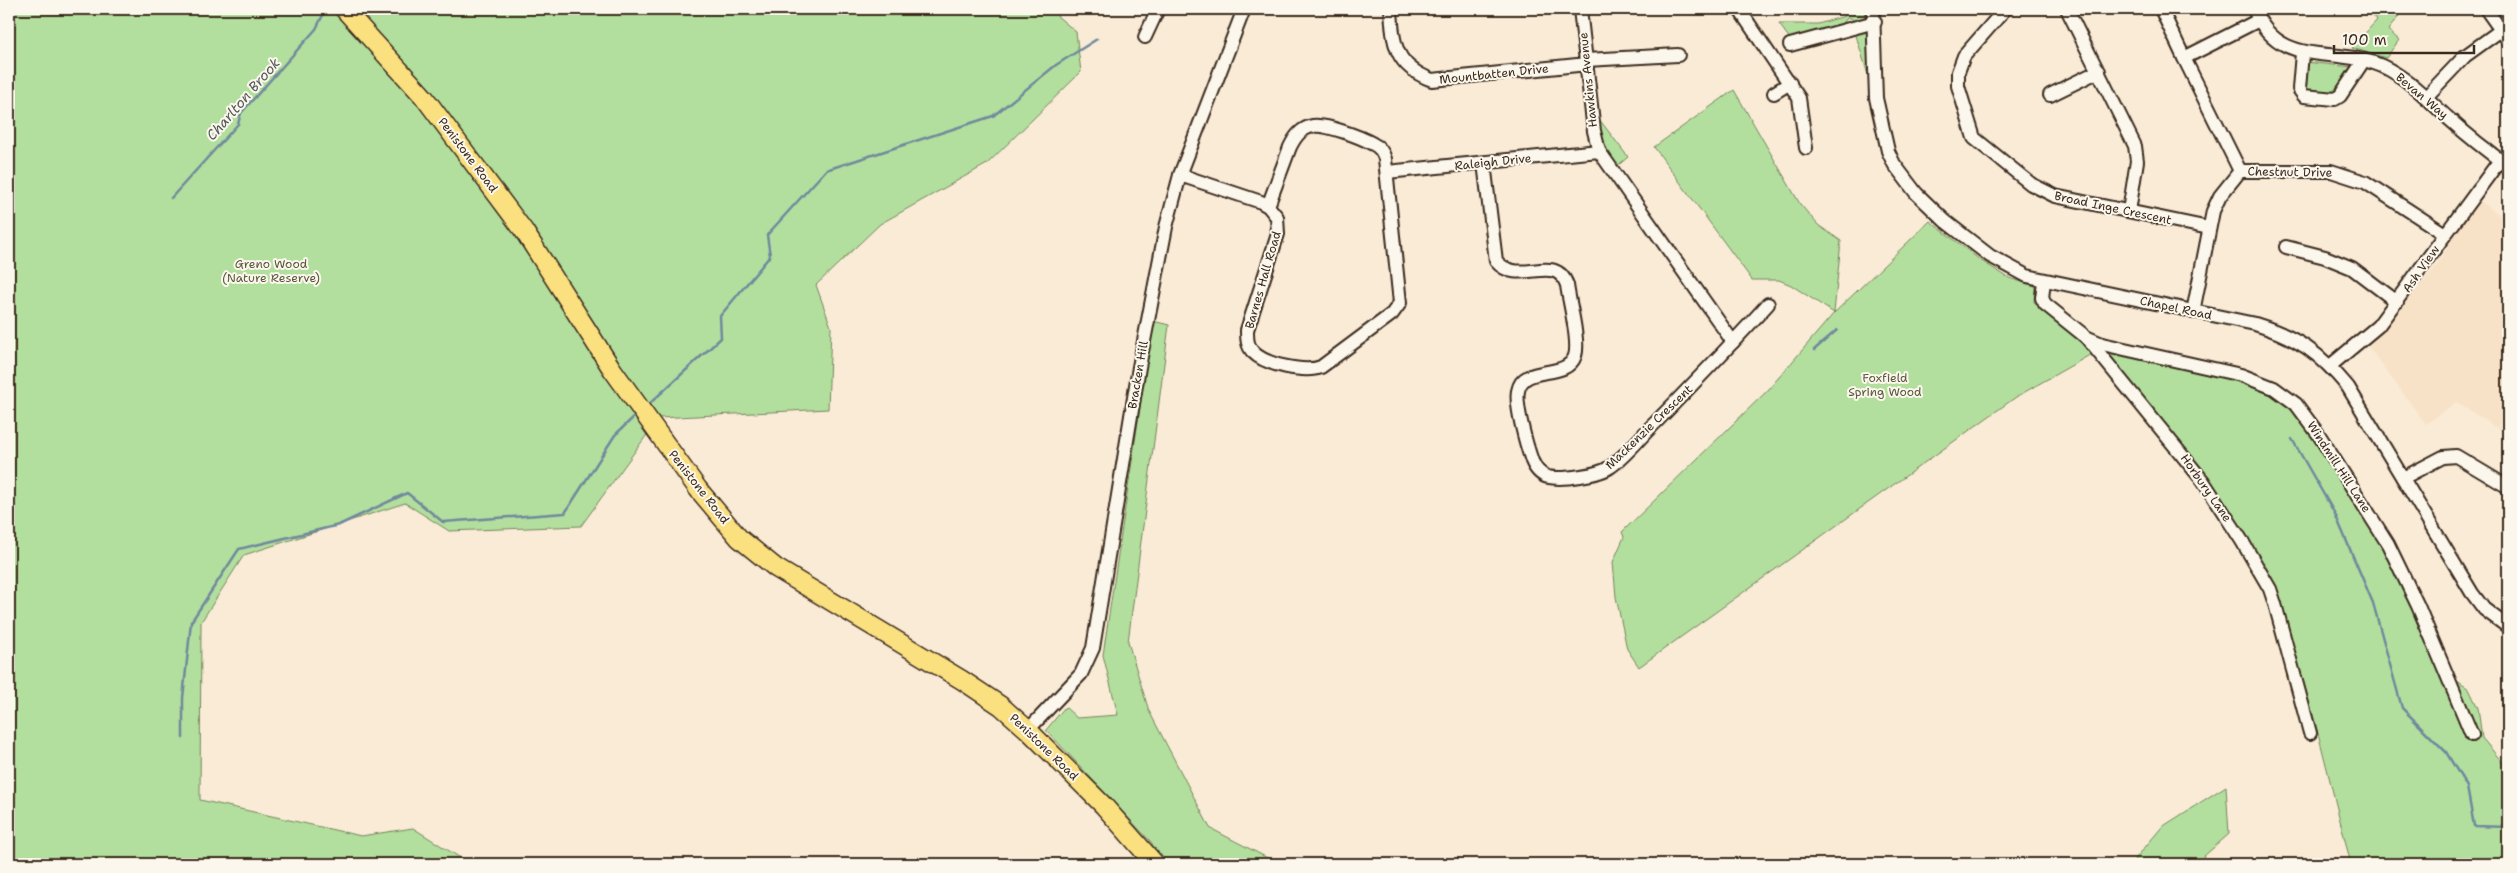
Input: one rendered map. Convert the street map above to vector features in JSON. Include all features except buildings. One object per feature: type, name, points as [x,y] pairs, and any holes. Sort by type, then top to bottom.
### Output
[{"type":"highway","name":"Penistone Road","points":[[344,9],[424,97],[524,231],[612,369],[698,490],[739,538],[776,568],[962,680],[1001,706],[1028,730],[1104,806],[1155,864]]},
{"type":"street","points":[[1145,38],[1158,9]]},
{"type":"street","name":"Bracken Hill","points":[[1028,730],[1081,674],[1093,648],[1139,367],[1166,227],[1180,175],[1244,9]]},
{"type":"street","name":"Mountbatten Drive","points":[[1391,9],[1396,51],[1410,68],[1432,80],[1586,62],[1678,55]]},
{"type":"street","name":"Hawkins Avenue","points":[[1580,9],[1594,131],[1599,151]]},
{"type":"street","points":[[1738,9],[1790,83],[1801,106],[1806,148]]},
{"type":"street","name":"Broad Inge Crescent","points":[[2005,9],[1964,56],[1958,72],[1958,86],[1974,138],[2042,191],[2055,196],[2209,228]]},
{"type":"street","points":[[2067,9],[2099,71],[2137,153],[2128,212]]},
{"type":"street","points":[[2161,9],[2240,171]]},
{"type":"street","points":[[2426,97],[2464,56],[2505,35],[2486,9]]},
{"type":"street","points":[[2184,58],[2256,14]]},
{"type":"street","name":"Bevan Way","points":[[2256,14],[2279,42],[2302,53],[2364,60],[2396,74],[2504,163]]},
{"type":"street","points":[[1782,34],[1791,49],[1874,15]]},
{"type":"street","name":"Chapel Road","points":[[1874,15],[1876,98],[1883,136],[1894,164],[1924,203],[1967,238],[2007,266],[2044,281],[2273,330],[2307,346],[2330,366],[2360,404],[2472,593],[2484,609],[2508,627]]},
{"type":"street","points":[[2302,53],[2299,89],[2304,96],[2335,99],[2340,96],[2364,60]]},
{"type":"street","points":[[2050,95],[2099,71]]},
{"type":"street","points":[[1774,93],[1790,83]]},
{"type":"street","name":"Barnes Hall Road","points":[[1312,126],[1322,126],[1373,143],[1382,151],[1387,172],[1400,303],[1392,314],[1321,367],[1314,370],[1296,369],[1259,357],[1252,352],[1249,345],[1248,330],[1278,234],[1277,217],[1268,206],[1294,139],[1304,129],[1312,126]]},
{"type":"street","points":[[1599,151],[1733,342]]},
{"type":"street","name":"Raleigh Drive","points":[[1387,172],[1599,151]]},
{"type":"street","name":"Mackenzie Crescent","points":[[1484,163],[1496,261],[1506,270],[1513,273],[1552,270],[1559,273],[1567,285],[1575,355],[1567,366],[1529,376],[1519,386],[1517,394],[1530,454],[1536,469],[1548,477],[1592,474],[1611,466],[1768,304]]},
{"type":"street","name":"Ash View","points":[[2330,366],[2367,337],[2397,302],[2445,234],[2504,163]]},
{"type":"street","name":"Chestnut Drive","points":[[2193,312],[2209,228],[2220,196],[2240,171],[2331,171],[2365,182],[2445,234]]},
{"type":"street","points":[[1180,175],[1250,197],[1268,206]]},
{"type":"street","points":[[2292,253],[2325,257],[2352,268],[2397,302]]},
{"type":"street","name":"Horbury Lane","points":[[2044,281],[2042,298],[2045,304],[2086,337],[2203,481],[2270,589],[2310,733]]},
{"type":"street","name":"Windmill Hill Lane","points":[[2086,337],[2102,344],[2250,377],[2274,388],[2296,404],[2319,435],[2388,544],[2418,606],[2472,735]]},
{"type":"street","points":[[2403,478],[2444,458],[2456,456],[2508,487]]},
{"type":"shaded area","points":[[2480,201],[2508,221],[2508,435],[2456,402],[2426,424],[2368,346],[2436,266],[2458,230]]},
{"type":"green space","name":"Greno Wood (Nature Reserve)","points":[[9,9],[1049,9],[1076,32],[1081,72],[987,164],[880,224],[816,285],[831,327],[828,409],[659,418],[581,526],[449,531],[405,503],[244,555],[201,622],[200,800],[361,836],[413,828],[470,864],[9,864]]},
{"type":"green space","points":[[1843,9],[1865,9],[1864,21],[1854,22],[1851,18],[1847,18],[1841,26],[1790,39],[1779,24],[1818,24],[1845,16]]},
{"type":"green space","points":[[2365,9],[2391,9],[2399,16],[2388,30],[2399,40],[2386,58],[2352,48],[2377,20]]},
{"type":"green space","points":[[2493,9],[2504,9],[2508,18],[2508,29]]},
{"type":"green space","points":[[1869,30],[1869,34],[1868,75],[1855,32]]},
{"type":"green space","points":[[2305,62],[2353,67],[2337,95],[2305,94]]},
{"type":"green space","points":[[1734,90],[1800,204],[1818,225],[1841,241],[1834,313],[1791,285],[1779,280],[1752,280],[1654,147]]},
{"type":"green space","points":[[1599,119],[1628,157],[1615,168],[1599,139]]},
{"type":"green space","name":"Foxfield Spring Wood","points":[[1930,221],[1980,260],[2009,278],[2035,286],[2034,302],[2095,352],[2016,397],[1639,667],[1627,649],[1616,597],[1613,562],[1624,537],[1622,532],[1768,390],[1834,313]]},
{"type":"green space","points":[[1153,321],[1169,325],[1128,642],[1149,711],[1210,828],[1279,864],[1164,864],[1151,842],[1046,730],[1065,707],[1077,718],[1118,715],[1103,655]]},
{"type":"green space","points":[[2104,349],[2253,382],[2280,396],[2297,411],[2384,545],[2431,644],[2439,669],[2469,689],[2478,708],[2482,738],[2508,769],[2508,864],[2351,864],[2319,737],[2277,588],[2211,484]]},
{"type":"green space","points":[[2226,786],[2229,834],[2195,864],[2131,864],[2162,827]]},
{"type":"waterway","name":"Charlton Brook","points":[[171,198],[238,124],[241,113],[316,29],[326,9]]},
{"type":"waterway","points":[[647,406],[721,338],[720,316],[770,256],[767,235],[826,170],[993,116],[1056,65],[1097,39]]},
{"type":"waterway","points":[[1814,350],[1837,330]]},
{"type":"waterway","points":[[183,738],[183,698],[191,622],[239,549],[339,525],[407,493],[443,522],[565,513],[615,435],[637,414]]},
{"type":"waterway","points":[[2292,439],[2335,514],[2373,603],[2402,708],[2446,752],[2467,787],[2474,826],[2508,827]]}]
